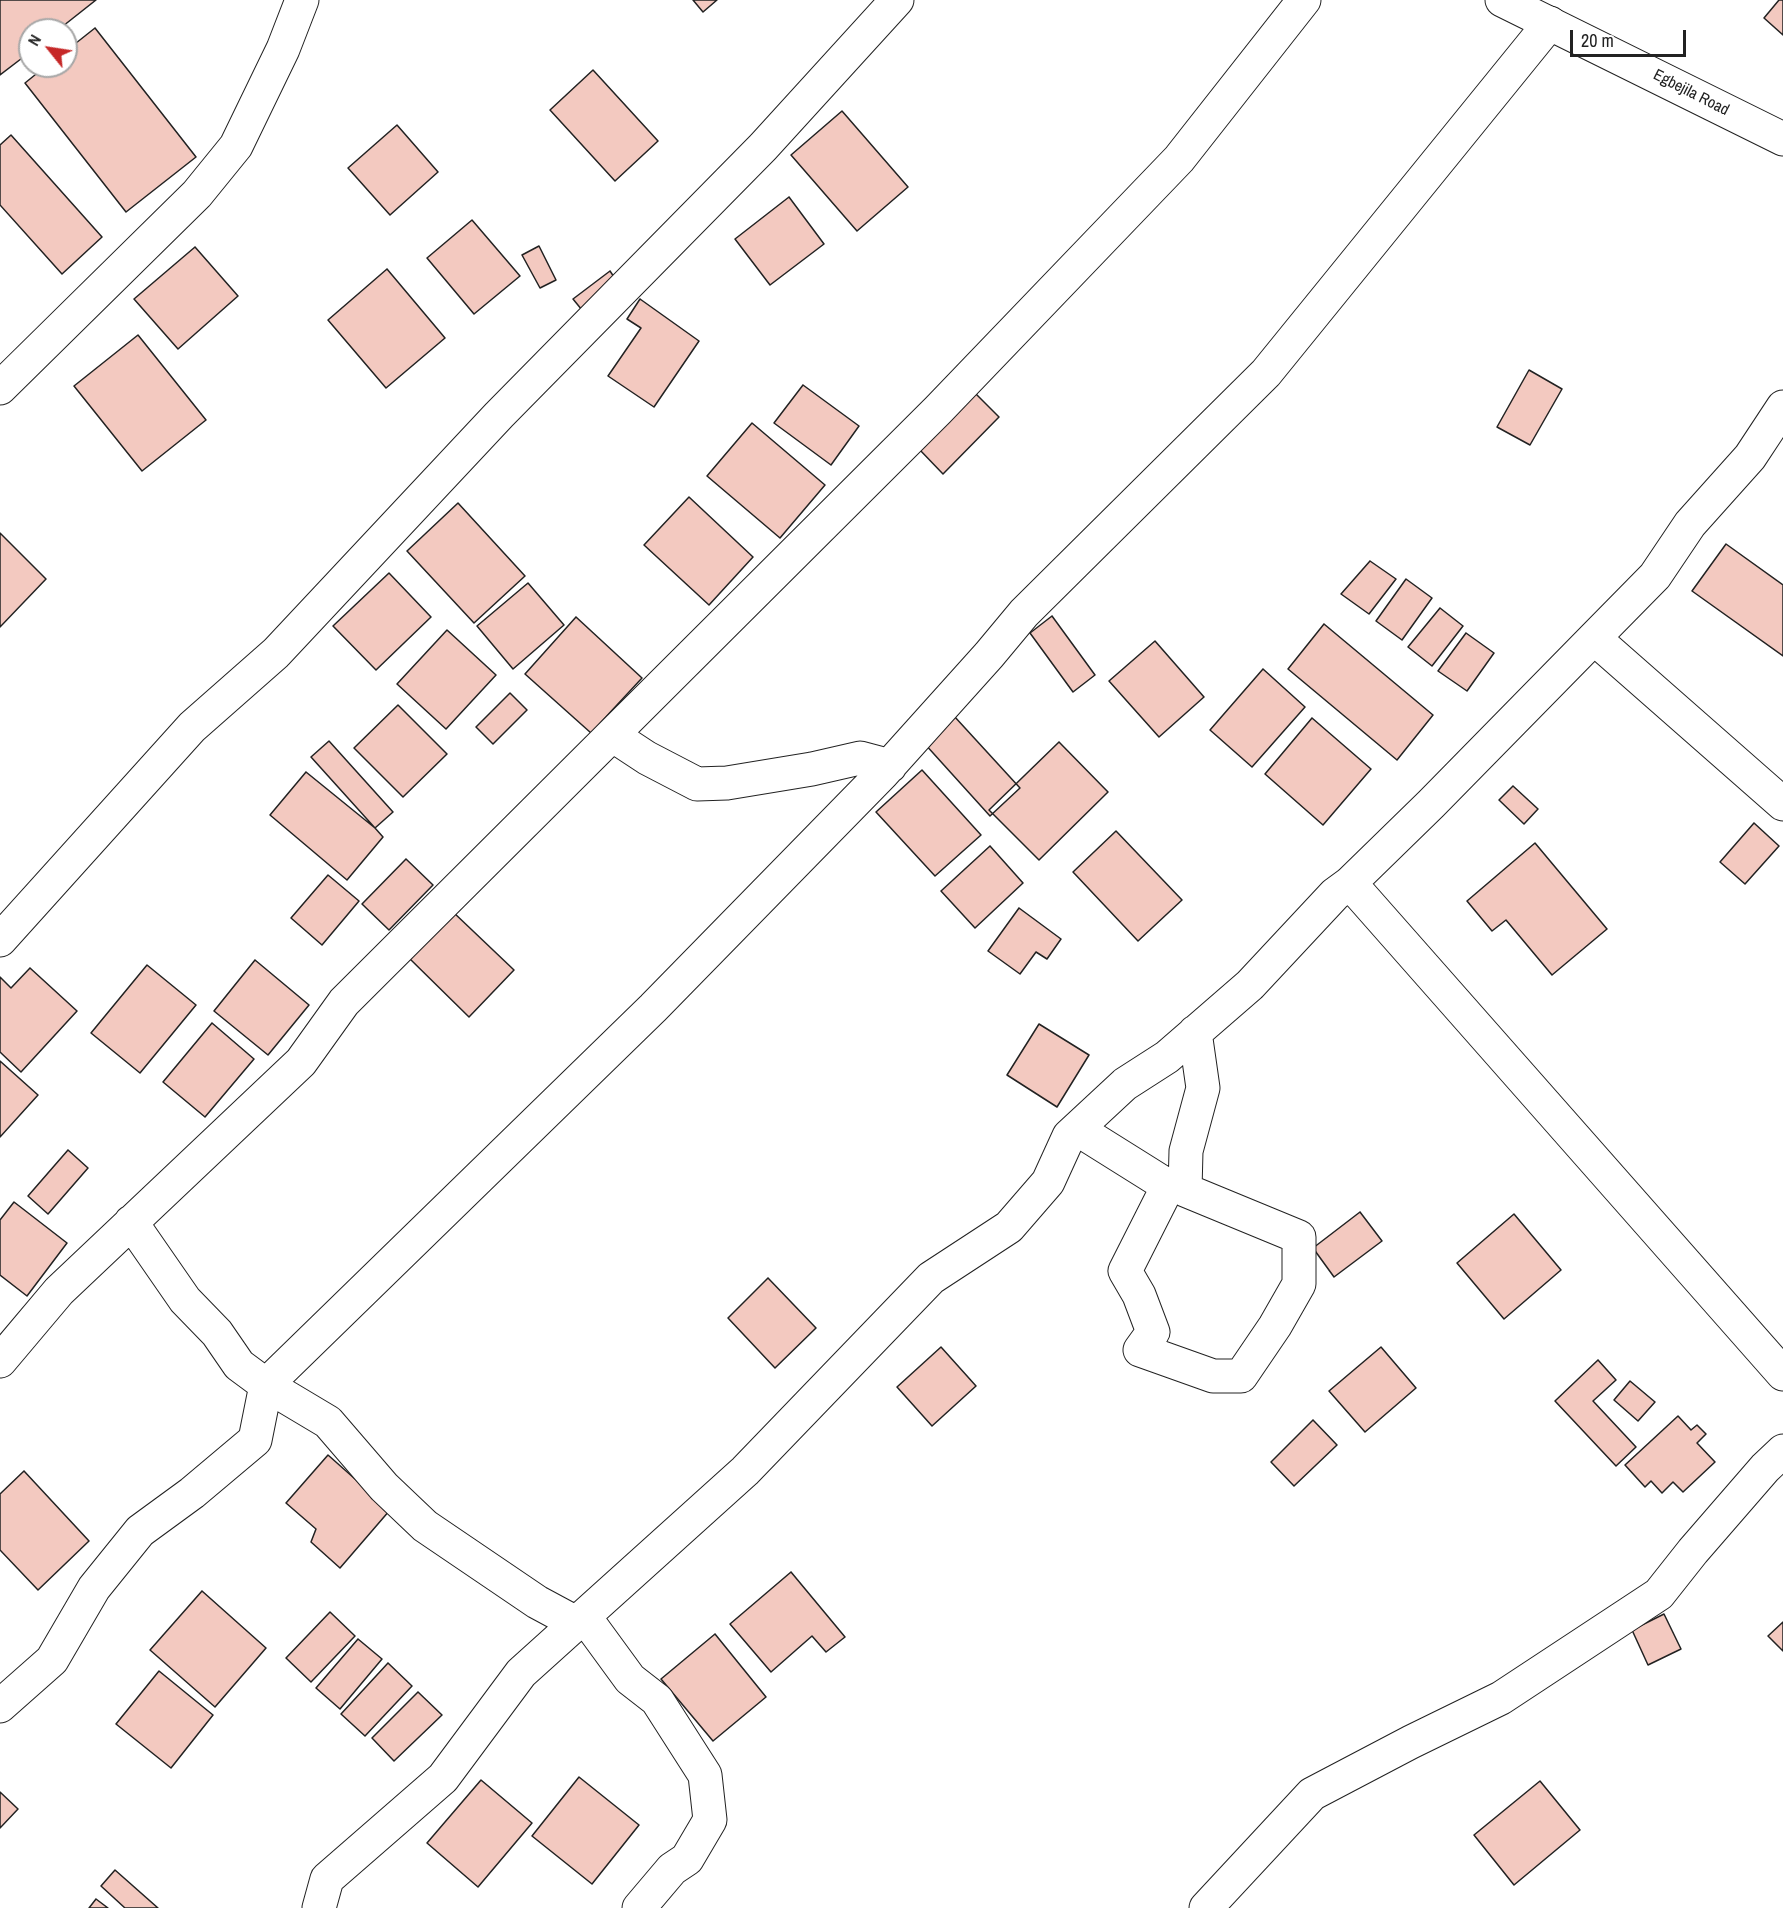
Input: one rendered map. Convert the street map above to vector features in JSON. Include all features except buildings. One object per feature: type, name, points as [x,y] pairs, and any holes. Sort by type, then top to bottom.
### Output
[{"type":"street","points":[[0,388],[197,194],[236,146],[283,49],[302,0]]},
{"type":"street","points":[[0,940],[192,727],[276,653],[499,415],[763,147],[897,0]]},
{"type":"street","points":[[0,1361],[59,1291],[301,1062],[344,1002],[930,419],[1179,159],[1304,0]]},
{"type":"street","name":"Egbejila Road","points":[[1502,0],[1783,139]]},
{"type":"street","points":[[0,1706],[52,1660],[94,1588],[140,1531],[192,1493],[255,1440],[266,1385],[653,1008],[890,766],[989,655],[1023,613],[1266,374],[1550,23]]},
{"type":"street","points":[[319,1908],[327,1879],[443,1778],[520,1673],[746,1471],[931,1278],[1009,1227],[1048,1182],[1069,1136],[1125,1084],[1167,1057],[1250,985],[1335,894],[1350,883],[1439,796],[1655,576],[1690,524],[1750,457],[1783,407]]},
{"type":"street","points":[[1594,638],[1783,804]]},
{"type":"street","points":[[612,735],[647,758],[697,784],[726,783],[812,769],[860,758],[890,766]]},
{"type":"street","points":[[1350,883],[1783,1374]]},
{"type":"street","points":[[1077,1129],[1168,1186],[1125,1271],[1139,1295],[1153,1332],[1140,1350],[1213,1376],[1241,1376],[1275,1326],[1299,1284],[1299,1237],[1185,1190],[1186,1151],[1203,1088],[1195,1032]]},
{"type":"street","points":[[131,1222],[185,1300],[217,1333],[239,1365],[266,1385],[328,1422],[384,1487],[425,1526],[537,1602],[580,1619],[630,1679],[657,1700],[705,1775],[710,1820],[687,1858],[672,1869],[639,1908]]},
{"type":"street","points":[[1206,1908],[1312,1794],[1501,1698],[1659,1594],[1693,1551],[1765,1468],[1783,1451]]}]
